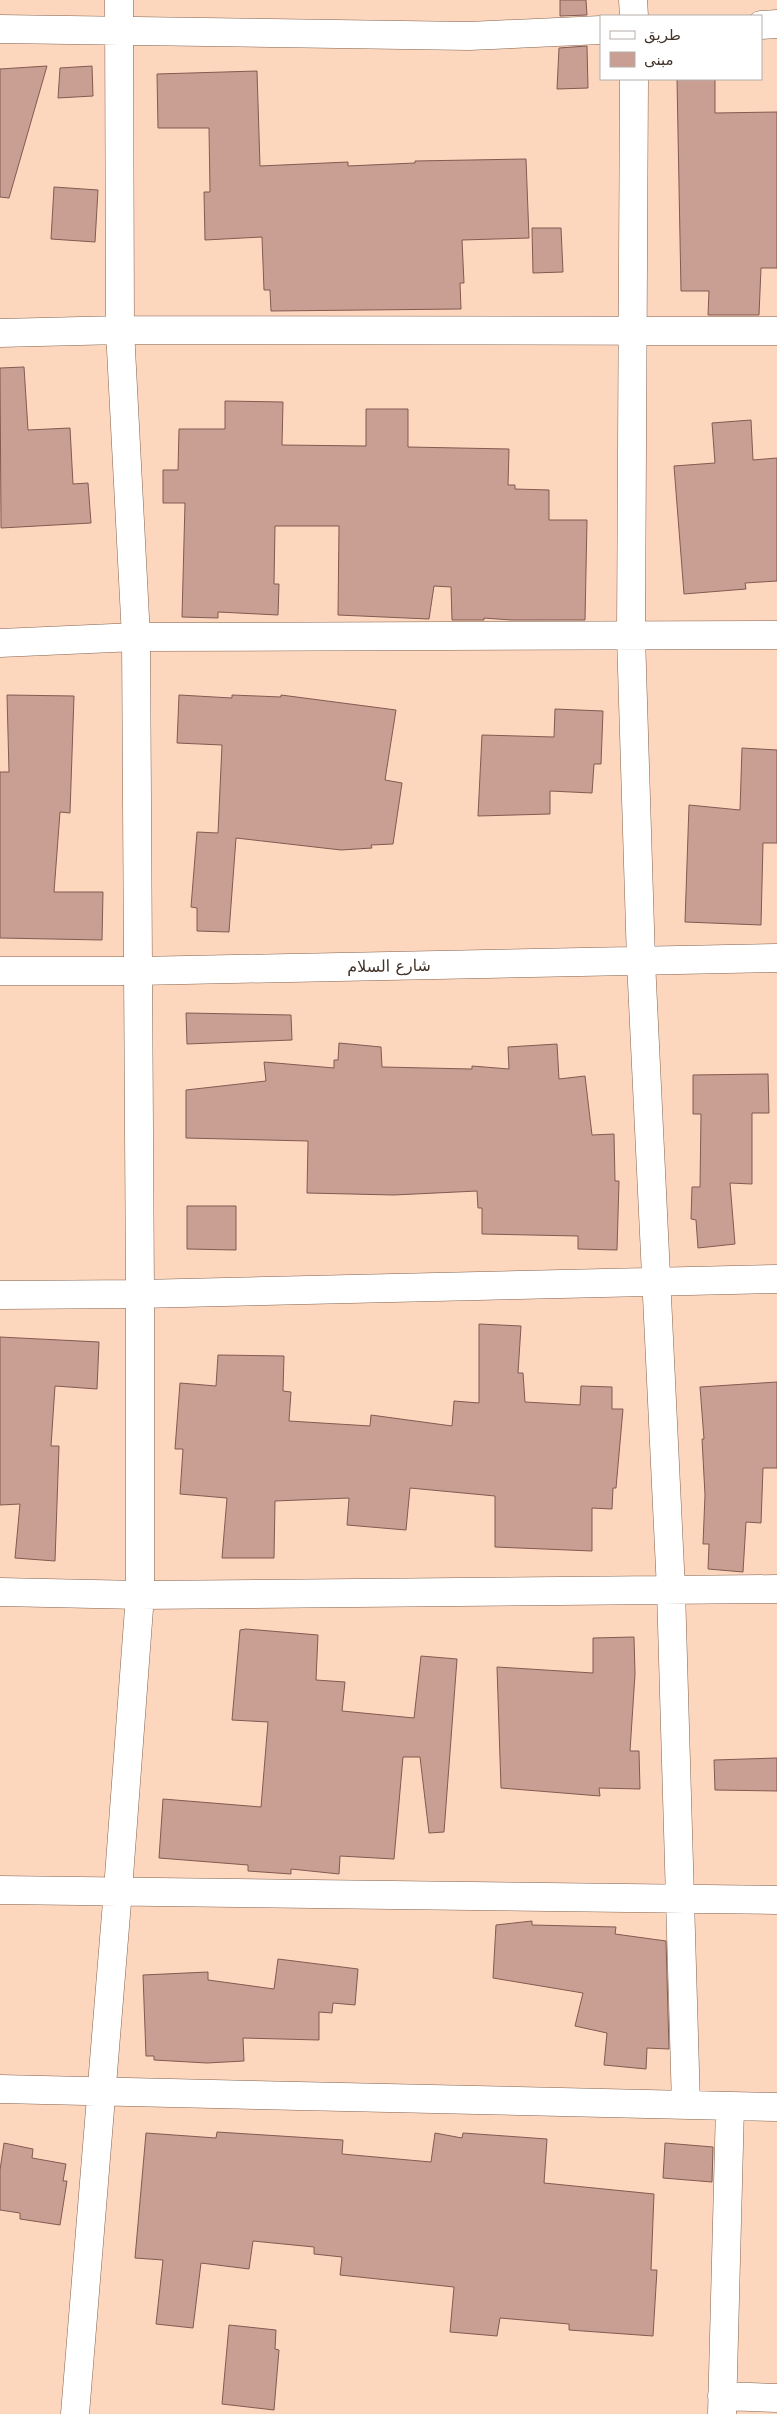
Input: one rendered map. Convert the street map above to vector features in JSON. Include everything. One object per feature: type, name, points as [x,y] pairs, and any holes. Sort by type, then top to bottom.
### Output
[{"type":"street","points":[[75,2414],[140,1595],[136,636],[120,330],[119,0]]},
{"type":"street","points":[[633,0],[634,15]]},
{"type":"street","points":[[762,25],[777,24]]},
{"type":"street","points":[[0,29],[469,36],[600,30]]},
{"type":"street","points":[[634,80],[631,332],[631,636],[641,961],[671,1590],[686,2105]]},
{"type":"street","points":[[0,333],[120,330],[777,331]]},
{"type":"street","points":[[0,643],[136,636],[777,635]]},
{"type":"street","name":"شارع السلام","points":[[0,971],[138,971],[777,958]]},
{"type":"street","points":[[0,1295],[140,1294],[777,1279]]},
{"type":"street","points":[[0,1592],[140,1595],[777,1589]]},
{"type":"street","points":[[0,1890],[118,1890],[777,1900]]},
{"type":"street","points":[[0,2089],[777,2107]]},
{"type":"street","points":[[730,2107],[722,2405],[777,2398]]},
{"type":"building","points":[[560,0],[586,0],[587,15],[560,16]]},
{"type":"building","points":[[587,46],[588,88],[557,89],[559,48]]},
{"type":"building","points":[[47,66],[9,198],[0,197],[0,69]]},
{"type":"building","points":[[92,66],[93,96],[58,98],[60,68]]},
{"type":"building","points":[[257,71],[260,166],[348,162],[348,166],[415,163],[415,161],[526,159],[529,238],[462,240],[464,283],[460,283],[461,309],[271,311],[270,290],[264,290],[262,237],[205,240],[204,192],[210,192],[209,128],[158,128],[157,74]]},
{"type":"building","points":[[677,80],[715,80],[715,113],[777,112],[777,268],[761,268],[759,315],[708,315],[709,291],[681,291]]},
{"type":"building","points":[[54,187],[98,190],[95,242],[51,239]]},
{"type":"building","points":[[532,228],[561,228],[563,272],[533,273]]},
{"type":"building","points":[[24,367],[28,430],[70,428],[73,484],[88,483],[91,523],[1,528],[0,368]]},
{"type":"building","points":[[225,401],[283,402],[282,445],[366,446],[366,409],[408,409],[408,447],[509,449],[508,485],[515,485],[515,489],[549,490],[549,520],[587,520],[585,620],[484,618],[484,620],[452,620],[451,587],[434,586],[429,619],[338,615],[339,526],[275,526],[274,584],[279,584],[278,615],[218,612],[218,618],[182,617],[185,503],[163,503],[163,470],[178,470],[179,429],[225,429]]},
{"type":"building","points":[[751,420],[753,460],[777,458],[777,581],[745,583],[746,589],[684,594],[674,466],[715,463],[712,423]]},
{"type":"building","points":[[7,695],[74,696],[70,813],[60,812],[54,892],[103,892],[102,940],[0,938],[0,772],[9,772]]},
{"type":"building","points":[[179,695],[232,698],[232,695],[281,697],[281,695],[396,710],[385,780],[402,783],[393,844],[371,845],[372,848],[341,850],[236,838],[229,932],[197,931],[197,908],[191,907],[197,832],[218,833],[222,745],[177,743]]},
{"type":"building","points":[[555,709],[603,711],[601,764],[594,764],[592,793],[550,791],[550,814],[478,816],[482,735],[554,737]]},
{"type":"building","points":[[742,748],[777,750],[777,843],[763,843],[761,925],[685,922],[689,805],[740,810]]},
{"type":"building","points":[[186,1013],[291,1015],[292,1040],[187,1044]]},
{"type":"building","points":[[339,1043],[381,1047],[382,1067],[472,1069],[472,1066],[509,1069],[508,1047],[557,1044],[559,1079],[585,1076],[592,1135],[614,1134],[615,1181],[619,1181],[617,1250],[578,1249],[578,1236],[482,1234],[482,1208],[478,1208],[477,1191],[394,1195],[307,1193],[308,1141],[186,1138],[186,1090],[266,1081],[264,1062],[334,1068],[334,1060],[338,1060]]},
{"type":"building","points":[[768,1074],[769,1113],[752,1113],[752,1184],[730,1183],[735,1244],[698,1248],[696,1220],[691,1219],[692,1187],[700,1187],[701,1114],[693,1114],[693,1075]]},
{"type":"building","points":[[187,1206],[236,1206],[236,1250],[187,1249]]},
{"type":"building","points":[[479,1324],[521,1326],[518,1373],[523,1373],[525,1402],[580,1405],[581,1386],[612,1387],[612,1409],[623,1409],[616,1488],[613,1488],[612,1509],[592,1508],[592,1551],[495,1547],[495,1496],[410,1488],[406,1530],[347,1525],[349,1498],[275,1501],[274,1558],[222,1558],[227,1498],[180,1494],[183,1449],[175,1449],[180,1383],[216,1386],[218,1355],[284,1356],[283,1391],[291,1392],[289,1421],[370,1426],[371,1415],[452,1426],[454,1401],[479,1403]]},
{"type":"building","points":[[0,1337],[99,1342],[97,1389],[55,1386],[51,1446],[59,1446],[55,1561],[15,1558],[20,1504],[0,1505]]},
{"type":"building","points":[[777,1382],[777,1468],[763,1468],[761,1523],[746,1522],[743,1572],[708,1569],[709,1544],[703,1544],[705,1495],[702,1439],[704,1439],[700,1387]]},
{"type":"building","points":[[240,1630],[318,1635],[316,1680],[345,1682],[342,1711],[414,1718],[421,1656],[457,1659],[444,1832],[429,1833],[420,1757],[403,1757],[394,1859],[340,1856],[339,1874],[291,1869],[291,1874],[248,1871],[248,1865],[159,1858],[163,1799],[261,1807],[268,1722],[232,1720]]},
{"type":"building","points":[[634,1637],[635,1674],[630,1751],[639,1751],[640,1789],[599,1788],[600,1796],[501,1788],[497,1667],[593,1673],[593,1638]]},
{"type":"building","points":[[777,1758],[777,1791],[715,1790],[714,1760]]},
{"type":"building","points":[[532,1921],[532,1925],[616,1927],[615,1934],[666,1941],[669,2049],[647,2048],[646,2069],[604,2065],[607,2033],[575,2026],[583,1993],[493,1978],[496,1925]]},
{"type":"building","points":[[278,1959],[358,1969],[355,2005],[333,2003],[332,2013],[319,2012],[319,2040],[243,2038],[244,2061],[207,2063],[154,2060],[154,2056],[146,2056],[143,1975],[208,1972],[208,1980],[274,1989]]},
{"type":"building","points":[[217,2132],[343,2140],[342,2154],[431,2162],[435,2133],[462,2138],[463,2133],[547,2139],[544,2183],[654,2194],[651,2270],[657,2270],[653,2336],[569,2330],[569,2324],[500,2318],[497,2336],[450,2332],[454,2287],[340,2275],[342,2257],[314,2254],[314,2247],[253,2241],[249,2269],[201,2263],[193,2328],[156,2324],[163,2260],[135,2258],[146,2133],[216,2138]]},
{"type":"building","points":[[4,2143],[33,2149],[32,2158],[66,2164],[63,2181],[67,2181],[60,2225],[20,2219],[20,2213],[0,2210],[0,2170]]},
{"type":"building","points":[[665,2143],[713,2147],[712,2182],[663,2178]]},
{"type":"building","points":[[229,2325],[276,2330],[275,2349],[279,2350],[274,2410],[222,2404]]}]
